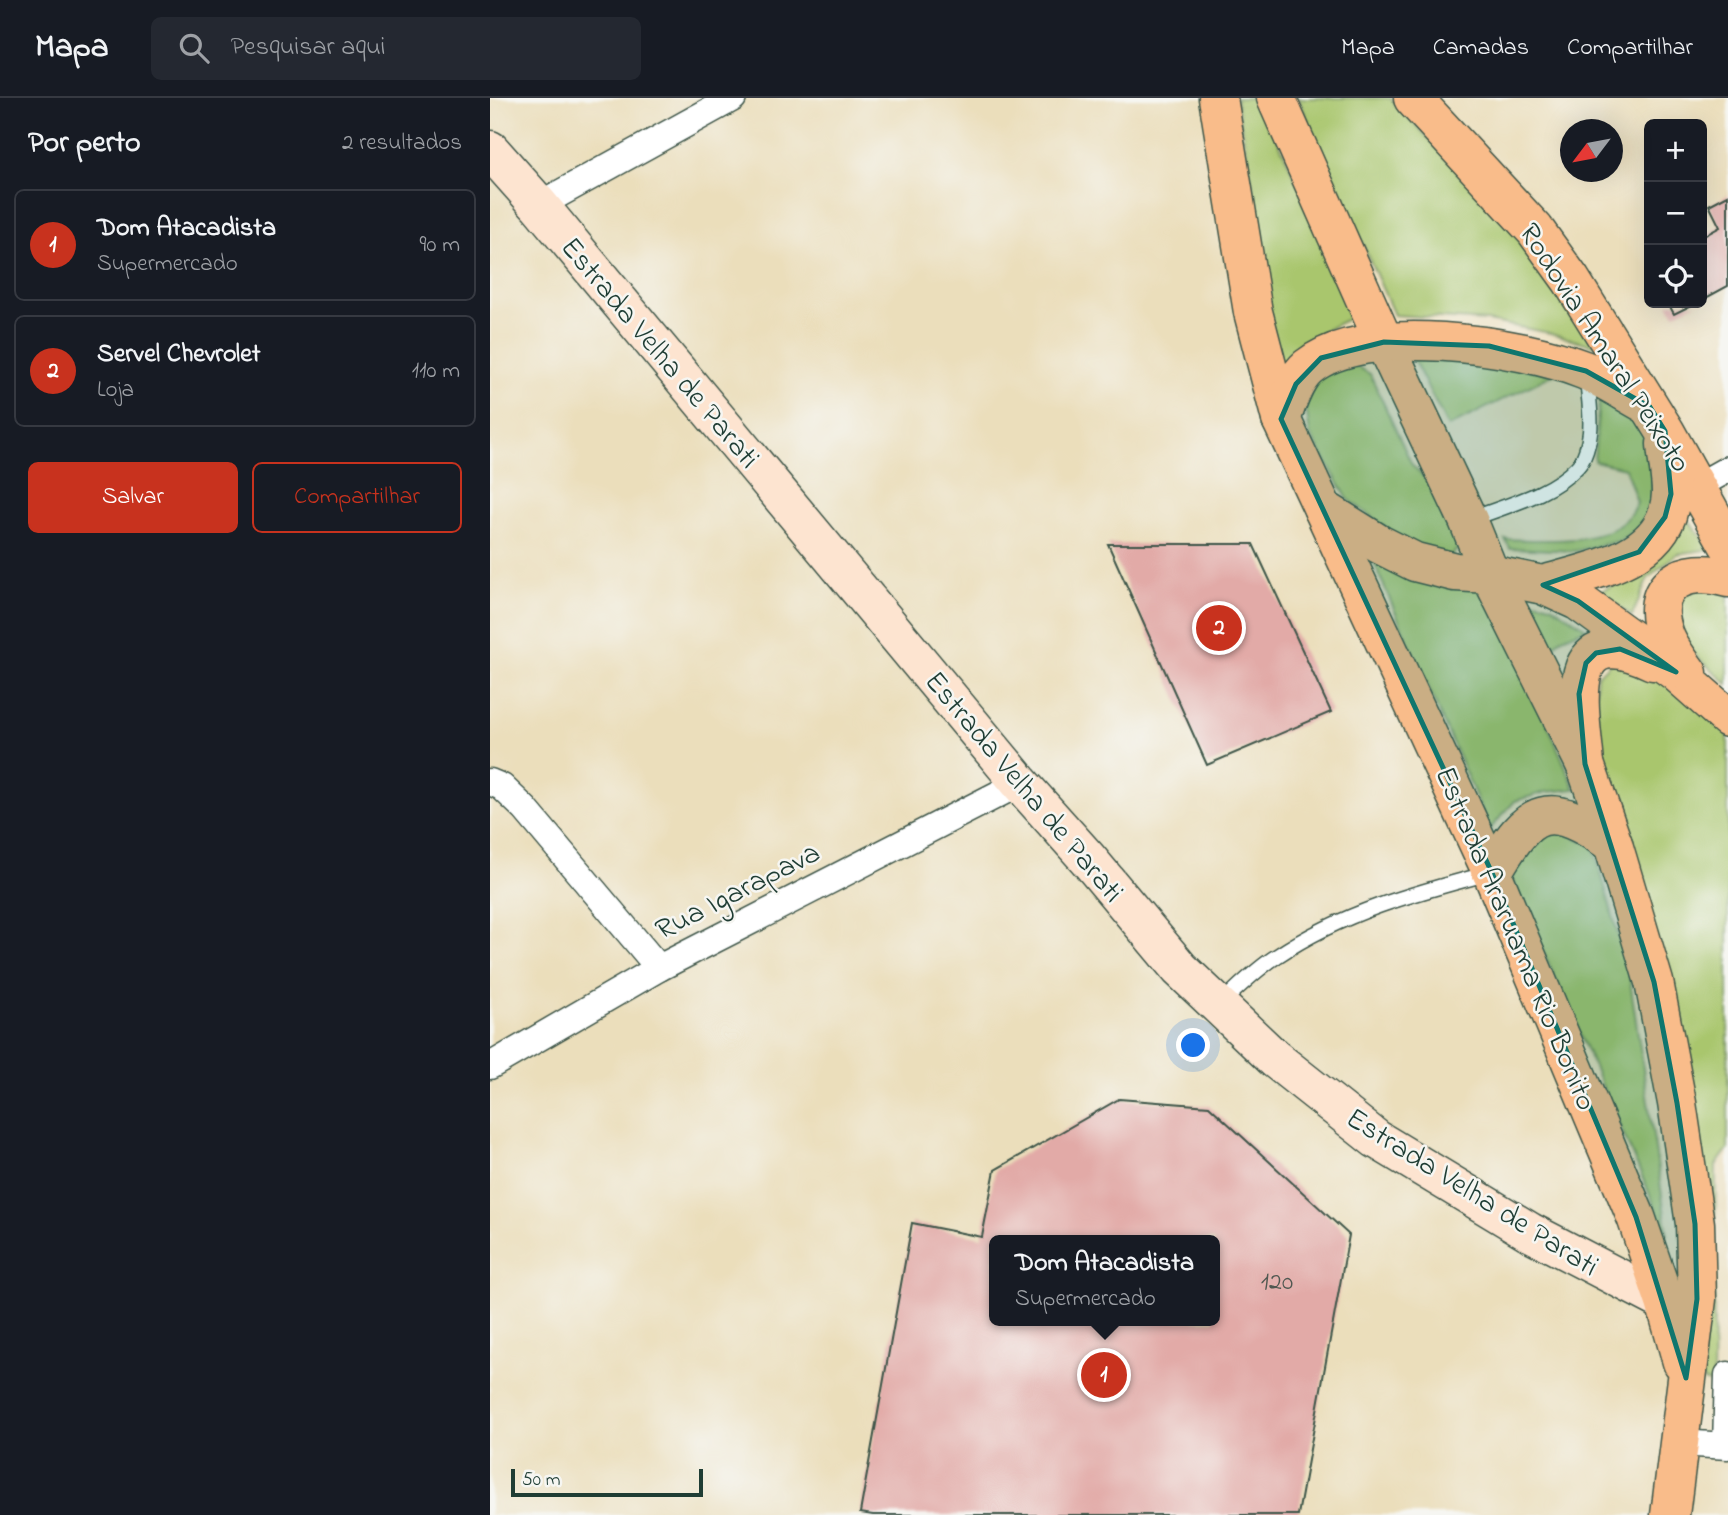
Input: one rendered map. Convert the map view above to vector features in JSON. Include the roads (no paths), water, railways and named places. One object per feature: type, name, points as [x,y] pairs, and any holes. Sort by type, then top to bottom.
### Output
[{"type":"main road","points":[[1218,98],[1254,312],[1281,419],[1323,509],[1379,544],[1415,562],[1455,572],[1490,574],[1543,585],[1578,601],[1676,672],[1720,711]]},
{"type":"main road","name":"Estrada Araruama Rio Bonito","points":[[1276,98],[1490,574],[1585,764],[1654,982],[1677,1103],[1695,1224],[1696,1299],[1670,1515]]},
{"type":"main road","name":"Rodovia Amaral Peixoto","points":[[1413,98],[1535,230],[1571,280],[1657,419],[1712,478],[1728,544]]},
{"type":"main road","points":[[1281,419],[1296,383],[1306,369],[1335,351],[1384,342],[1489,346],[1538,355],[1586,371],[1657,419],[1671,494],[1665,517],[1654,537],[1639,552],[1622,561],[1543,585]]},
{"type":"main road","name":"Estrada Araruama Rio Bonito","points":[[1323,509],[1492,873],[1636,1217],[1665,1303],[1686,1378]]},
{"type":"main road","points":[[1720,711],[1683,666],[1666,638],[1662,626],[1661,600],[1671,585],[1682,576],[1699,573],[1728,578]]},
{"type":"main road","points":[[1585,764],[1579,694],[1581,675],[1586,663],[1597,653],[1620,649],[1636,653],[1676,672]]},
{"type":"main road","points":[[1492,873],[1522,827],[1545,816],[1563,816],[1584,824],[1612,844]]},
{"type":"street","points":[[539,205],[733,98]]},
{"type":"street","name":"Estrada Velha de Parati","points":[[490,150],[539,205],[1020,783],[1180,969],[1275,1059],[1376,1139],[1530,1232],[1665,1303]]},
{"type":"street","points":[[490,782],[502,787],[525,809],[659,968]]},
{"type":"street","name":"Rua Igarapava","points":[[490,1066],[659,968],[1020,783]]},
{"type":"street","points":[[1678,1443],[1727,1445],[1728,1374]]},
{"type":"lane","points":[[1468,520],[1541,491],[1564,479],[1579,465],[1591,431],[1586,371]]},
{"type":"lane","points":[[1219,1005],[1274,957],[1320,930],[1401,897],[1492,873]]},
{"type":"place","name":"Servel Chevrolet","points":[[1219,628]]},
{"type":"place","name":"Dom Atacadista","points":[[1104,1375]]}]
